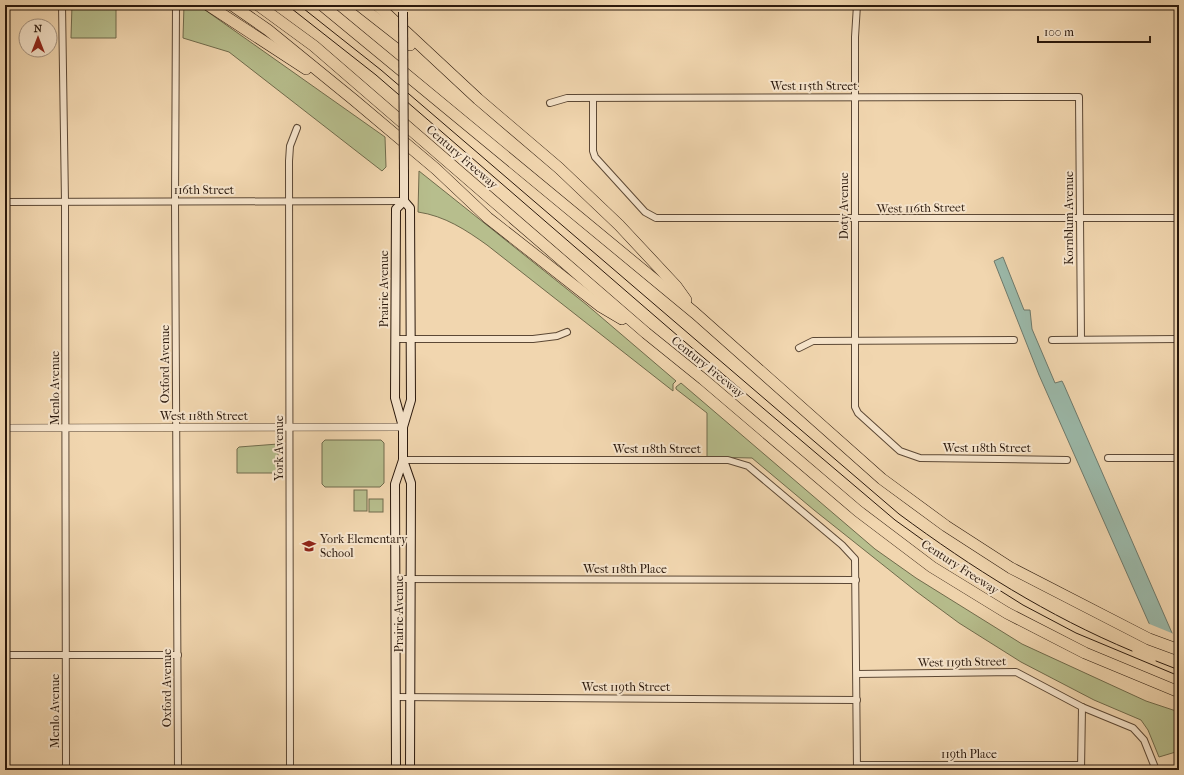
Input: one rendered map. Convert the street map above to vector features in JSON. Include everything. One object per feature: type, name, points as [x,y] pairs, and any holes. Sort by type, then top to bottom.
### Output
[{"type":"highway","points":[[208,5],[354,100]]},
{"type":"highway","points":[[232,5],[268,30],[354,100],[436,169],[488,218],[600,306],[646,333]]},
{"type":"highway","name":"Century Freeway","points":[[258,5],[314,46],[646,333],[703,378],[858,511],[932,567],[1007,612],[1079,650],[1179,692]]},
{"type":"highway","points":[[322,5],[695,314],[882,479],[946,526],[1011,568],[1149,639],[1179,650]]},
{"type":"highway","points":[[359,5],[478,99],[559,168],[619,225],[676,286],[695,314]]},
{"type":"highway","points":[[377,5],[478,99]]},
{"type":"main road","name":"Prairie Avenue","points":[[402,428],[411,400],[410,208],[404,201],[403,8]]},
{"type":"main road","name":"Prairie Avenue","points":[[404,201],[396,209],[395,398],[402,428],[403,460],[411,483],[410,770]]},
{"type":"main road","name":"Prairie Avenue","points":[[396,770],[395,484],[403,460]]},
{"type":"street","name":"Menlo Avenue","points":[[62,5],[65,202],[66,770]]},
{"type":"street","name":"Oxford Avenue","points":[[176,5],[175,202],[178,770]]},
{"type":"street","name":"Doty Avenue","points":[[855,407],[855,24],[857,5]]},
{"type":"street","name":"West 115th Street","points":[[550,103],[567,98],[1079,97]]},
{"type":"street","name":"Kornblum Avenue","points":[[1079,97],[1081,339]]},
{"type":"street","name":"West 116th Street","points":[[593,98],[593,151],[599,164],[645,212],[651,216],[663,219],[855,220],[1179,218]]},
{"type":"street","name":"York Avenue","points":[[290,770],[289,158],[293,137],[297,128]]},
{"type":"street","name":"116th Street","points":[[5,202],[404,201]]},
{"type":"street","points":[[396,339],[532,339],[557,336],[567,332]]},
{"type":"street","points":[[1052,340],[1179,339]]},
{"type":"street","points":[[799,348],[813,341],[1014,340]]},
{"type":"street","name":"West 118th Street","points":[[855,407],[858,413],[900,450],[920,458],[1067,460]]},
{"type":"street","name":"West 118th Street","points":[[5,428],[402,428]]},
{"type":"street","points":[[1108,458],[1179,458]]},
{"type":"street","name":"West 118th Street","points":[[403,460],[706,460],[738,462],[748,466],[842,545],[855,559],[856,580]]},
{"type":"street","name":"West 118th Place","points":[[395,579],[856,580]]},
{"type":"street","points":[[856,580],[857,768]]},
{"type":"street","points":[[5,655],[178,655]]},
{"type":"street","name":"West 119th Street","points":[[857,674],[1016,672],[1082,707],[1128,726],[1137,732],[1144,740],[1156,770]]},
{"type":"street","name":"West 119th Street","points":[[395,697],[857,700]]},
{"type":"street","points":[[1081,767],[1082,707]]},
{"type":"street","name":"119th Place","points":[[857,768],[1081,767]]},
{"type":"green space","points":[[72,5],[116,5],[116,38],[71,38]]},
{"type":"green space","points":[[184,5],[198,5],[385,137],[386,167],[382,171],[229,52],[183,38]]},
{"type":"green space","points":[[419,171],[587,305],[676,381],[673,384],[673,391],[479,239],[446,220],[418,212]]},
{"type":"green space","points":[[681,383],[875,549],[916,578],[1022,644],[1146,701],[1179,712],[1179,751],[1159,757],[1148,730],[1141,720],[1094,700],[1021,662],[959,623],[917,592],[814,510],[752,458],[707,457],[707,413],[676,389],[676,387]]},
{"type":"green space","points":[[325,440],[381,440],[384,443],[384,483],[380,487],[325,487],[322,484],[322,443]]},
{"type":"green space","points":[[278,444],[278,473],[237,473],[237,449],[239,447]]},
{"type":"green space","points":[[354,490],[367,490],[367,511],[354,511]]},
{"type":"green space","points":[[369,499],[383,499],[383,512],[369,512]]},
{"type":"shaded area","points":[[1003,257],[1024,310],[1030,310],[1032,329],[1055,383],[1062,381],[1064,385],[1179,649],[1179,691],[1039,375],[994,261]]},
{"type":"pier","points":[[1147,623],[1174,634],[1179,645],[1179,693]]},
{"type":"tram line","points":[[287,5],[376,75],[678,336],[895,520],[945,556],[1023,605],[1076,633],[1179,676]]},
{"type":"tram line","points":[[299,5],[381,70],[899,514],[954,553],[1011,590],[1070,622],[1132,651]]},
{"type":"tram line","points":[[1156,661],[1179,670]]},
{"type":"place","name":"York Elementary School","points":[[309,546]]}]
